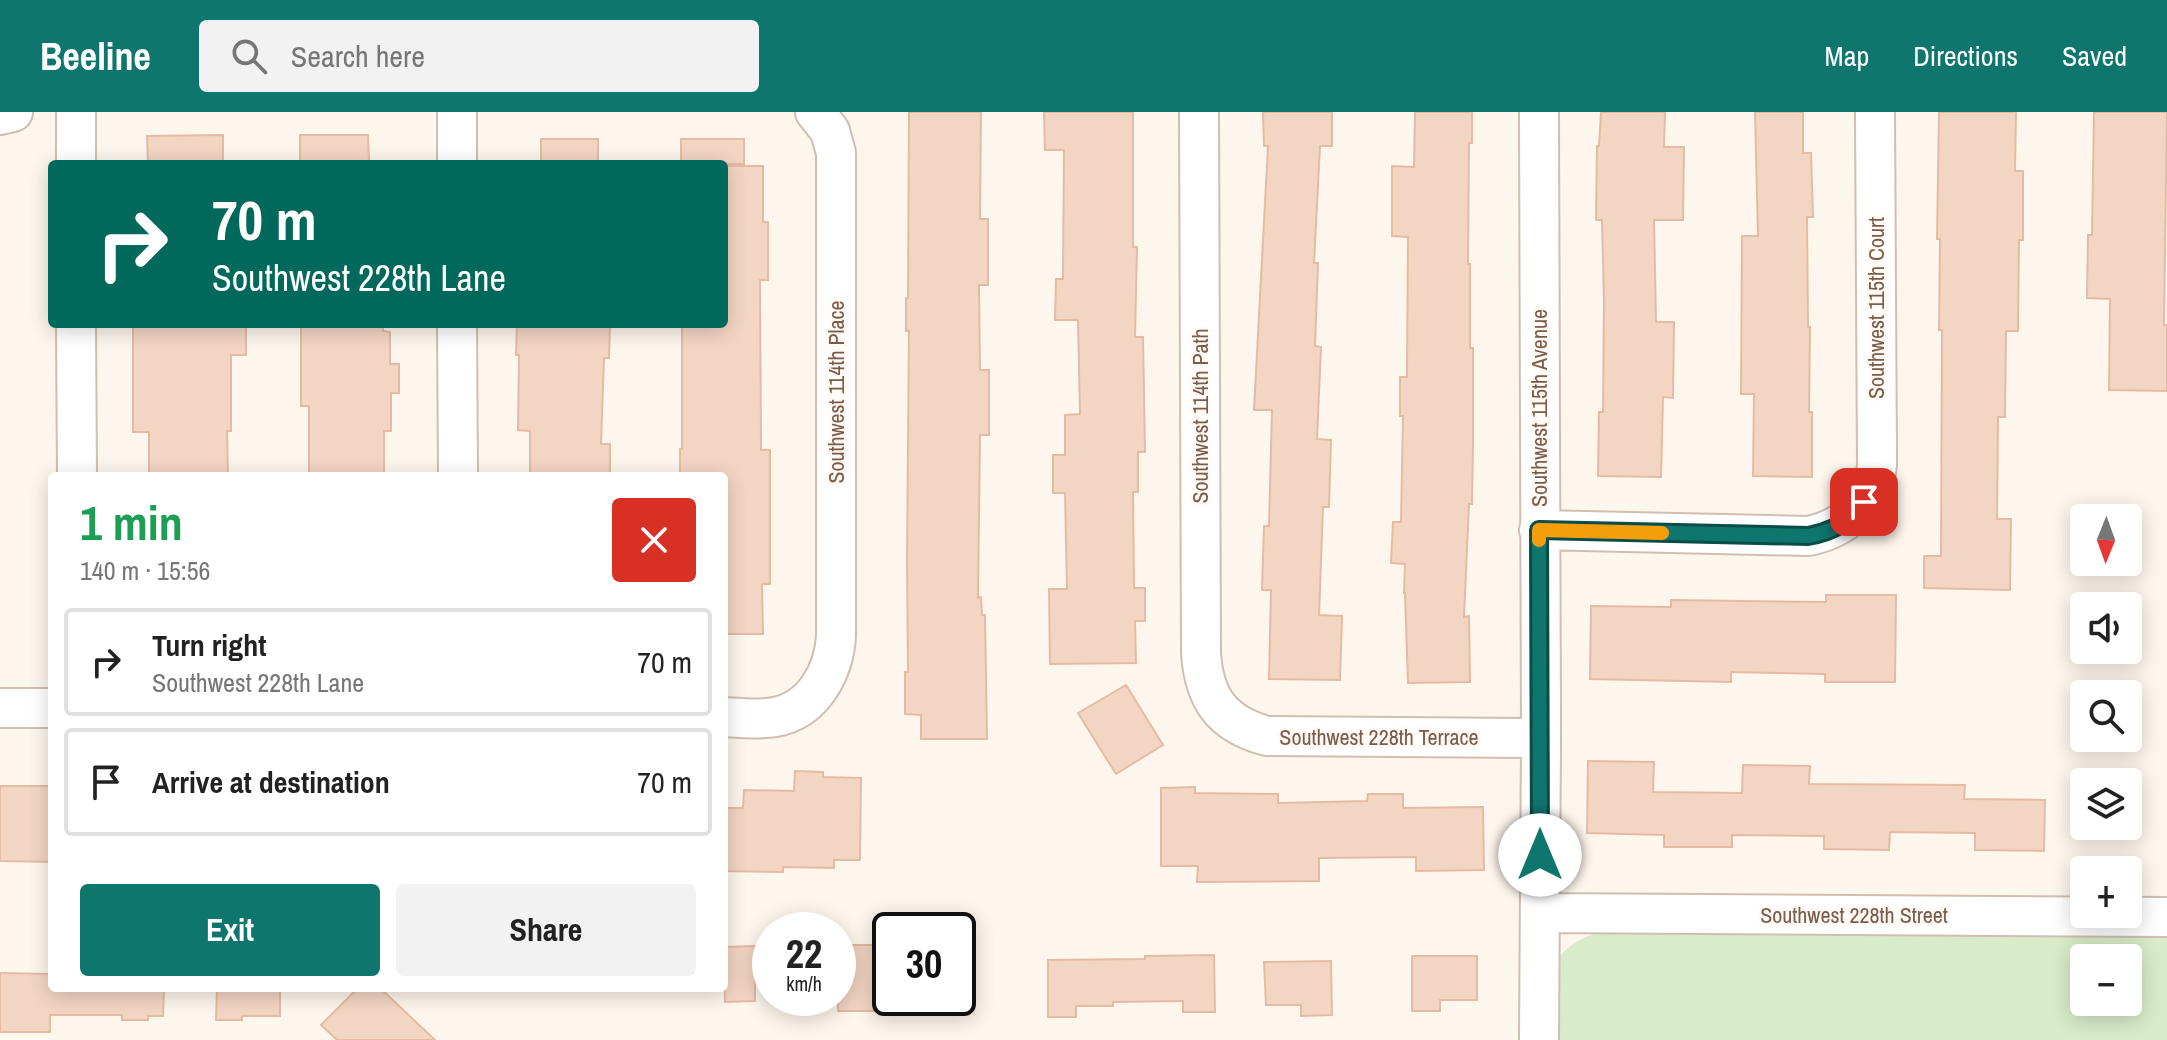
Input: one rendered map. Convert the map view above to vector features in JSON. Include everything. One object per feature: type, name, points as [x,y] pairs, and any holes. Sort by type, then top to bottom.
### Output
[{"type":"street","points":[[0,115],[13,112]]},
{"type":"street","points":[[76,112],[76,160]]},
{"type":"street","points":[[457,112],[457,160]]},
{"type":"street","name":"Southwest 114th Path","points":[[1199,112],[1201,653],[1206,688],[1224,714]]},
{"type":"street","name":"Southwest 115th Avenue","points":[[1539,112],[1539,1040]]},
{"type":"street","name":"Southwest 115th Court","points":[[1539,530],[1808,536],[1836,527],[1850,518],[1864,502],[1872,488],[1877,465],[1875,112]]},
{"type":"street","name":"Southwest 114th Place","points":[[728,717],[763,718],[787,714],[812,695],[828,673],[835,654],[836,153],[830,131],[817,113]]},
{"type":"street","points":[[76,328],[77,472]]},
{"type":"street","points":[[457,328],[458,472]]},
{"type":"street","points":[[0,708],[48,708]]},
{"type":"street","name":"Southwest 228th Terrace","points":[[1224,714],[1242,728],[1267,736],[1541,738]]},
{"type":"street","name":"Southwest 228th Street","points":[[1540,913],[2167,917]]},
{"type":"green space","points":[[1604,931],[2167,932],[2167,1040],[1556,1040],[1557,960],[1584,938]]},
{"type":"building","points":[[909,112],[981,112],[980,219],[988,219],[988,285],[979,285],[980,370],[989,370],[989,435],[980,435],[978,598],[981,597],[982,615],[985,615],[987,739],[921,739],[921,715],[905,714],[905,672],[908,672],[909,331],[906,331],[906,298]]},
{"type":"building","points":[[1044,112],[1133,112],[1133,247],[1137,247],[1135,337],[1143,337],[1145,452],[1138,452],[1138,492],[1133,492],[1134,588],[1145,588],[1145,621],[1135,621],[1136,663],[1050,664],[1049,589],[1067,589],[1065,493],[1053,493],[1053,455],[1065,455],[1065,415],[1080,414],[1078,320],[1055,320],[1056,279],[1063,279],[1064,150],[1045,150]]},
{"type":"building","points":[[1263,112],[1332,112],[1332,146],[1320,146],[1314,263],[1318,263],[1315,346],[1321,347],[1317,439],[1331,440],[1329,507],[1323,507],[1319,615],[1342,616],[1340,680],[1269,679],[1271,590],[1262,590],[1264,526],[1269,526],[1272,410],[1254,410],[1268,146],[1264,146]]},
{"type":"building","points":[[1415,112],[1472,112],[1468,264],[1470,348],[1473,348],[1473,442],[1464,617],[1469,616],[1470,682],[1408,683],[1405,564],[1391,563],[1393,522],[1401,522],[1403,416],[1400,416],[1400,377],[1407,377],[1408,237],[1392,236],[1392,166],[1414,167]]},
{"type":"building","points":[[1601,112],[1665,112],[1664,147],[1684,147],[1683,220],[1654,220],[1656,322],[1674,322],[1673,398],[1663,397],[1661,477],[1598,476],[1599,412],[1603,412],[1604,302],[1602,220],[1596,220],[1597,146]]},
{"type":"building","points":[[1755,112],[1803,112],[1803,153],[1811,153],[1813,217],[1807,217],[1812,477],[1753,476],[1754,394],[1741,394],[1742,236],[1758,236]]},
{"type":"building","points":[[1939,112],[2016,112],[2015,171],[2023,171],[2018,331],[2006,331],[2005,417],[1998,417],[1997,519],[2011,519],[2010,590],[1924,588],[1924,556],[1941,556],[1942,330],[1939,330],[1940,239],[1937,239]]},
{"type":"building","points":[[2094,112],[2167,112],[2164,325],[2167,325],[2167,391],[2109,390],[2110,299],[2087,298],[2088,235],[2092,235]]},
{"type":"building","points":[[223,135],[223,160],[148,160],[147,136]]},
{"type":"building","points":[[300,135],[368,135],[369,160],[300,160]]},
{"type":"building","points":[[541,139],[598,139],[598,160],[541,160]]},
{"type":"building","points":[[681,139],[744,139],[744,164],[728,164],[728,160],[681,160]]},
{"type":"building","points":[[728,166],[763,166],[763,222],[768,222],[768,280],[760,280],[761,450],[770,450],[770,584],[762,584],[763,634],[728,634],[728,472],[680,472],[682,328],[728,328]]},
{"type":"building","points":[[133,328],[246,328],[246,355],[231,355],[228,472],[149,472],[149,432],[133,432]]},
{"type":"building","points":[[301,328],[383,328],[383,331],[390,332],[390,364],[399,364],[399,393],[391,393],[391,431],[384,431],[384,472],[309,472],[309,406],[301,406]]},
{"type":"building","points":[[517,328],[610,328],[609,358],[604,358],[601,444],[610,444],[610,472],[530,472],[530,431],[518,430],[519,355],[516,355]]},
{"type":"building","points":[[1826,595],[1896,595],[1895,682],[1825,682],[1825,674],[1731,672],[1731,682],[1590,679],[1591,606],[1671,607],[1671,600],[1826,602]]},
{"type":"building","points":[[1126,685],[1163,745],[1116,774],[1078,713]]},
{"type":"building","points":[[1588,761],[1654,762],[1653,792],[1742,793],[1743,765],[1810,766],[1809,784],[1965,785],[1964,799],[2045,800],[2044,851],[1975,850],[1975,833],[1890,832],[1889,850],[1824,849],[1824,836],[1732,835],[1732,847],[1664,847],[1664,835],[1587,833]]},
{"type":"building","points":[[795,771],[823,772],[823,777],[861,778],[860,860],[834,860],[834,868],[783,867],[783,872],[728,871],[728,808],[743,808],[744,790],[794,791]]},
{"type":"building","points":[[0,786],[48,786],[48,862],[0,861]]},
{"type":"building","points":[[1195,787],[1195,793],[1278,794],[1278,803],[1367,801],[1368,794],[1403,794],[1403,808],[1483,807],[1484,870],[1416,871],[1416,857],[1319,858],[1319,881],[1197,882],[1198,866],[1161,866],[1161,788]]},
{"type":"building","points":[[856,945],[872,945],[872,1011],[856,1011]]},
{"type":"building","points":[[752,946],[752,1001],[725,1002],[725,992],[728,992],[728,947]]},
{"type":"building","points":[[1214,955],[1215,1012],[1183,1012],[1183,1001],[1113,1002],[1113,1006],[1076,1006],[1076,1017],[1048,1017],[1048,960]]},
{"type":"building","points":[[1412,956],[1477,956],[1477,1000],[1440,1000],[1440,1011],[1412,1011]]},
{"type":"building","points":[[1331,961],[1332,1015],[1301,1016],[1301,1005],[1266,1005],[1264,962]]},
{"type":"building","points":[[0,973],[48,974],[48,992],[164,992],[163,1016],[148,1016],[148,1020],[122,1020],[122,1015],[50,1015],[50,1032],[0,1032]]},
{"type":"building","points":[[217,992],[280,992],[280,1016],[216,1020]]},
{"type":"building","points":[[354,992],[384,992],[435,1040],[337,1040],[321,1025]]},
{"type":"slow traffic","points":[[1539,540],[1539,530],[1662,533]]},
{"type":"route","points":[[1540,855],[1539,530],[1808,536],[1836,527],[1850,518],[1864,502]]}]
